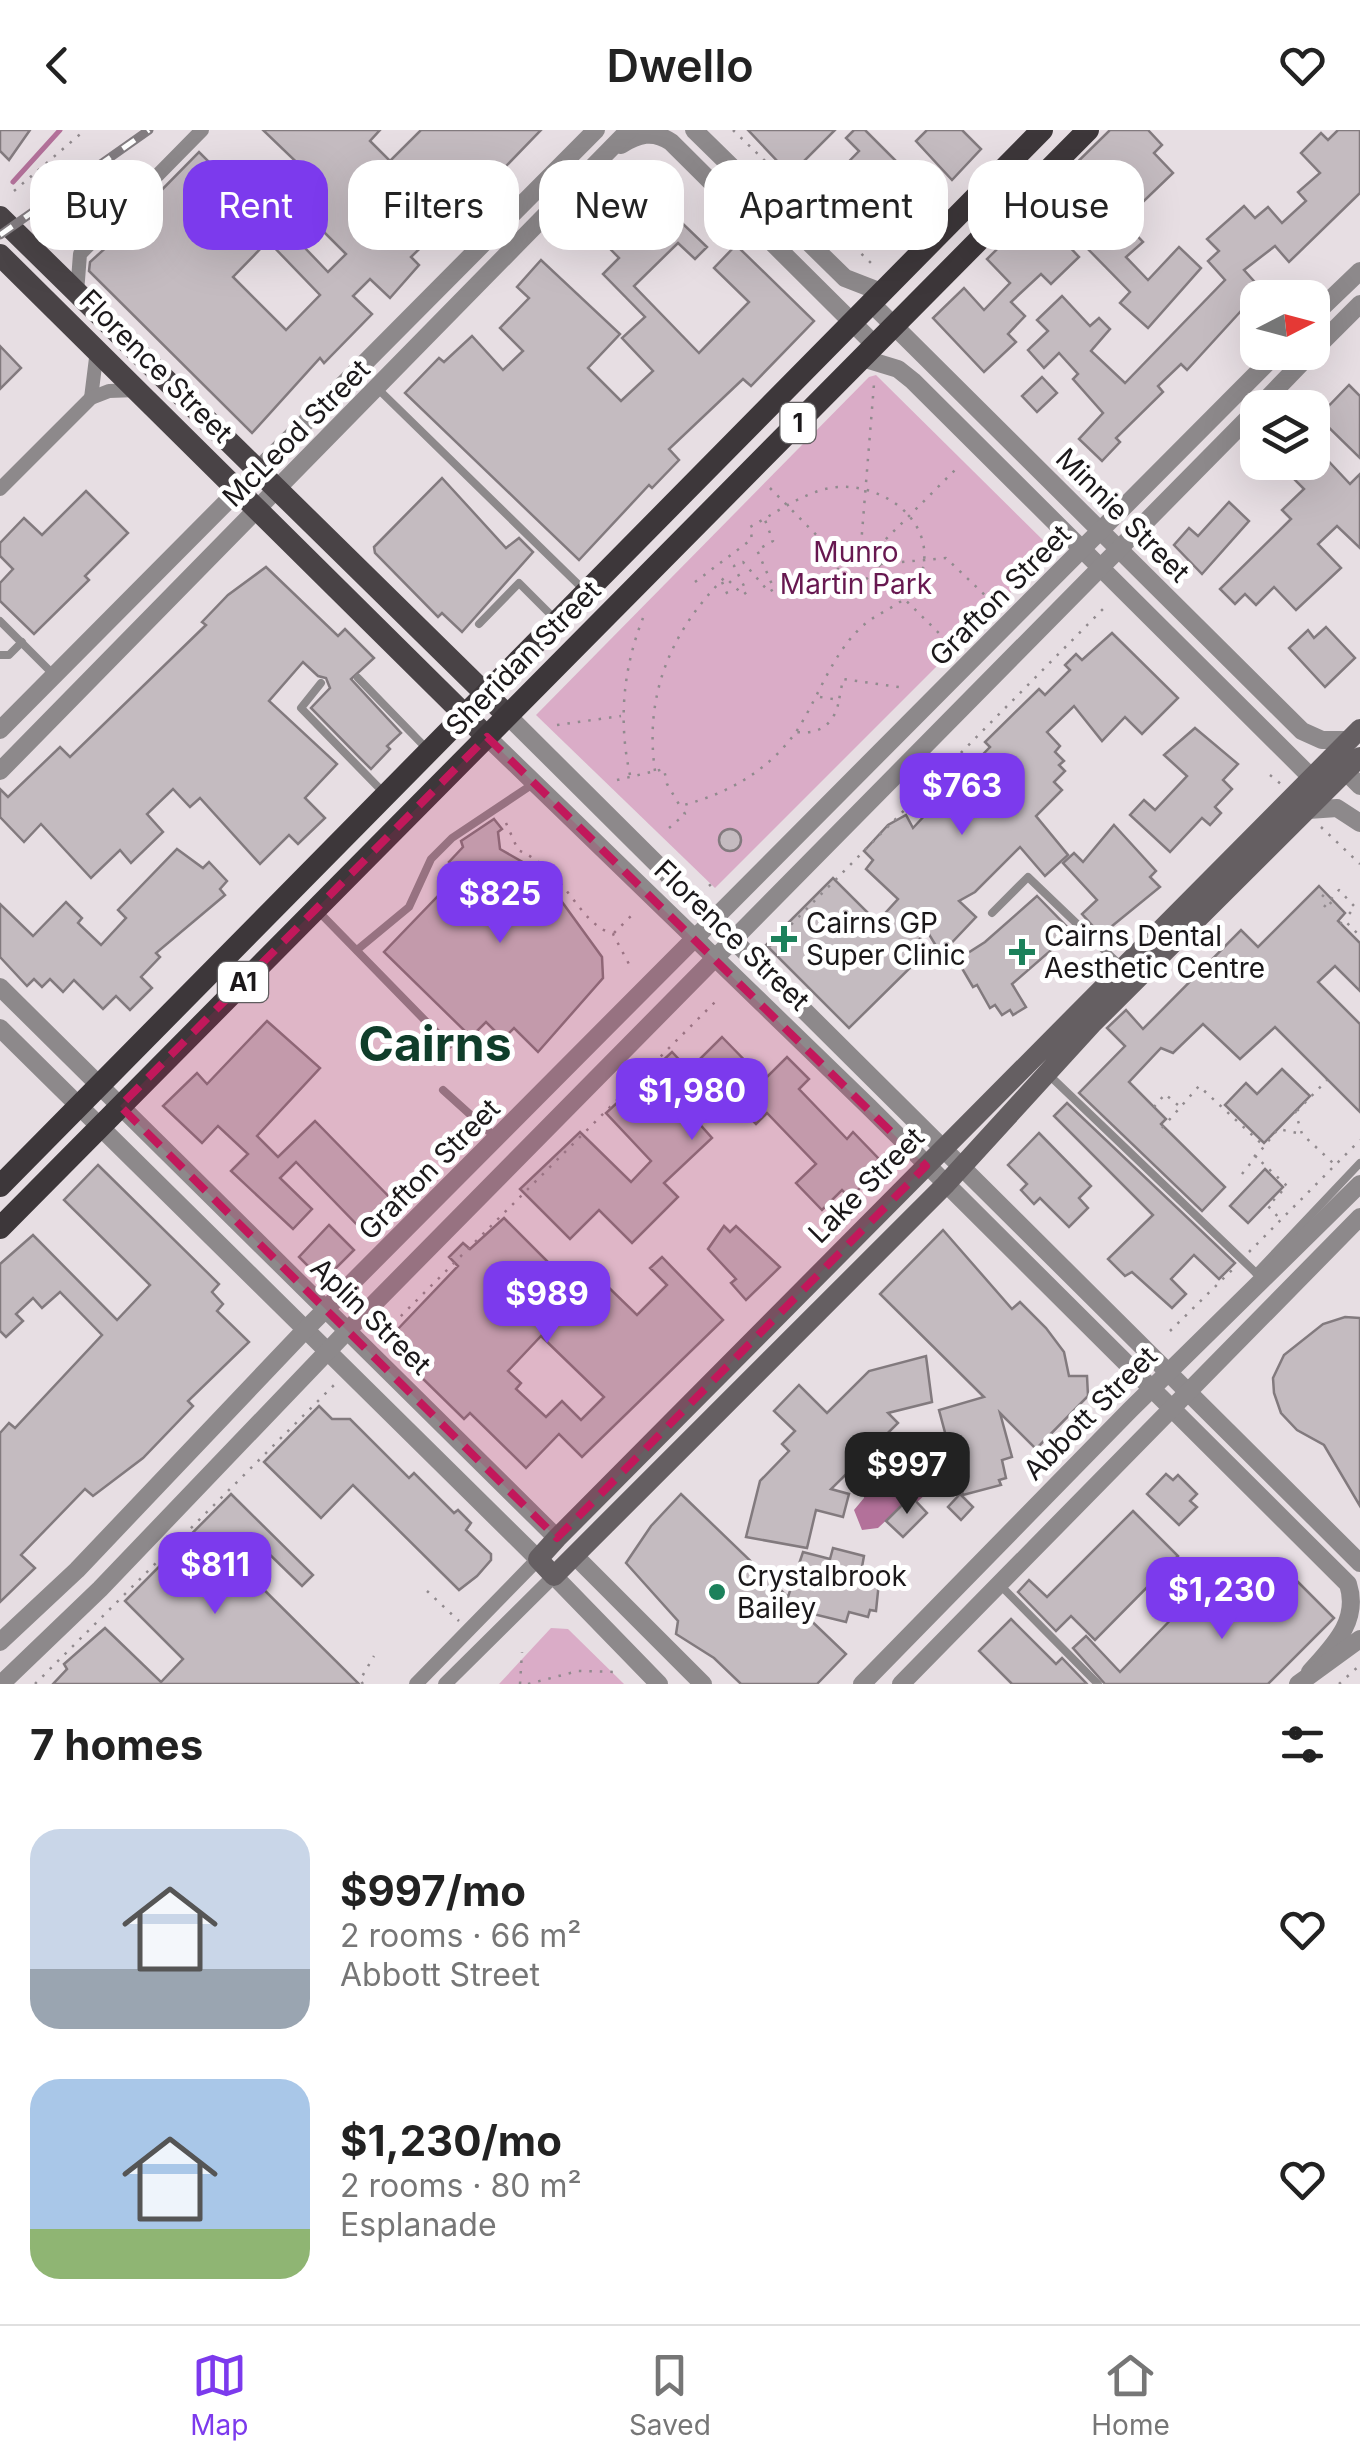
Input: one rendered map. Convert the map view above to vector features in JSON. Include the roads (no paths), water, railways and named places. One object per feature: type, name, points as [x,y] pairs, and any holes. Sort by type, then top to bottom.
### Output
[{"type":"highway","name":"Sheridan Street","points":[[0,1186],[1042,130]]},
{"type":"highway","name":"Sheridan Street","points":[[0,1228],[1088,130]]},
{"type":"highway","points":[[346,837],[356,839],[366,860]]},
{"type":"highway","points":[[170,1014],[168,1028],[180,1039],[189,1036]]},
{"type":"highway","points":[[25,1161],[44,1170],[46,1181]]},
{"type":"main road","name":"Florence Street","points":[[0,217],[507,715]]},
{"type":"main road","name":"Florence Street","points":[[0,254],[487,737]]},
{"type":"main road","name":"Lake Street","points":[[538,1559],[1312,778],[1355,757]]},
{"type":"main road","name":"Lake Street","points":[[554,1576],[945,1184],[1047,1073],[1308,810],[1355,757]]},
{"type":"main road","points":[[1312,778],[1355,757]]},
{"type":"main road","points":[[608,1486],[611,1496],[626,1504]]},
{"type":"main road","name":"Aplin Street","points":[[558,1538],[575,1556]]},
{"type":"main road","name":"Aplin Street","points":[[538,1559],[554,1576]]},
{"type":"street","points":[[77,293],[80,254],[202,130]]},
{"type":"street","name":"McLeod Street","points":[[0,772],[611,152],[628,130]]},
{"type":"street","name":"McLeod Street","points":[[0,730],[590,133]]},
{"type":"street","name":"Minnie Street","points":[[611,152],[635,137],[654,133],[684,154],[851,322],[869,352],[913,381],[1312,778]]},
{"type":"street","points":[[684,154],[688,142],[698,134]]},
{"type":"street","name":"Minnie Street","points":[[698,134],[833,267],[876,297],[894,327],[929,363],[1287,717],[1314,738],[1355,757]]},
{"type":"street","points":[[41,257],[80,254]]},
{"type":"street","points":[[815,284],[832,274],[833,267]]},
{"type":"street","points":[[1330,302],[1358,276]]},
{"type":"street","name":"Grafton Street","points":[[1330,334],[1360,304]]},
{"type":"street","points":[[91,398],[97,350]]},
{"type":"street","points":[[913,381],[914,372],[929,363]]},
{"type":"street","name":"Grafton Street","points":[[0,1642],[77,1570],[305,1330],[760,878],[1260,370]]},
{"type":"street","name":"Grafton Street","points":[[1275,390],[1295,370]]},
{"type":"street","points":[[0,489],[91,398],[109,391],[138,390]]},
{"type":"street","name":"Grafton Street","points":[[2,1682],[219,1468],[348,1330],[1240,426]]},
{"type":"street","points":[[1179,452],[1187,465],[1197,469]]},
{"type":"street","points":[[1046,514],[1055,510],[1065,496]]},
{"type":"street","points":[[1013,620],[1024,622],[1033,634]]},
{"type":"street","name":"Florence Street","points":[[507,715],[1360,1563]]},
{"type":"street","points":[[1271,735],[1283,729],[1287,717]]},
{"type":"street","name":"Florence Street","points":[[487,737],[1348,1584],[1356,1609],[1350,1628],[1304,1678]]},
{"type":"street","points":[[1308,810],[1341,809],[1360,823]]},
{"type":"street","points":[[760,878],[762,888],[779,895]]},
{"type":"street","name":"Aplin Street","points":[[0,987],[558,1538]]},
{"type":"street","points":[[617,1019],[629,1021],[638,1029],[634,1042]]},
{"type":"street","name":"Aplin Street","points":[[0,1028],[538,1559]]},
{"type":"street","name":"Abbott Street","points":[[862,1684],[1360,1184]]},
{"type":"street","name":"Abbott Street","points":[[901,1684],[1360,1217]]},
{"type":"street","points":[[848,1242],[863,1250],[865,1263]]},
{"type":"street","points":[[380,1258],[394,1280],[402,1277]]},
{"type":"street","points":[[1072,1470],[1090,1477],[1093,1490]]},
{"type":"street","points":[[1316,1554],[1334,1535]]},
{"type":"street","name":"Aplin Street","points":[[575,1556],[704,1684]]},
{"type":"street","name":"Lake Street","points":[[416,1684],[538,1559]]},
{"type":"street","name":"Aplin Street","points":[[554,1576],[660,1684]]},
{"type":"street","name":"Lake Street","points":[[446,1684],[554,1576]]},
{"type":"street","points":[[1304,1678],[1360,1639]]},
{"type":"lane","points":[[378,389],[585,591]]},
{"type":"lane","points":[[479,624],[519,584],[556,620]]},
{"type":"lane","points":[[1137,603],[1153,584]]},
{"type":"lane","points":[[0,621],[54,675]]},
{"type":"lane","points":[[0,655],[9,655],[22,642]]},
{"type":"lane","points":[[358,678],[431,753]]},
{"type":"lane","points":[[321,683],[301,708],[387,797]]},
{"type":"lane","points":[[356,950],[409,907],[431,859],[452,838],[533,784]]},
{"type":"lane","points":[[992,912],[1028,877],[1123,968]]},
{"type":"lane","points":[[317,909],[449,1045]]},
{"type":"lane","points":[[1047,1073],[1256,1273]]},
{"type":"lane","points":[[443,1090],[497,1139]]},
{"type":"lane","points":[[1245,1300],[1256,1273],[1360,1163]]},
{"type":"lane","points":[[1000,1585],[1098,1684]]},
{"type":"waterway","points":[[13,182],[60,130]]},
{"type":"railway","points":[[0,235],[149,130]]},
{"type":"place","name":"Cairns GP Super Clinic","points":[[784,939]]},
{"type":"place","name":"Cairns Dental Aesthetic Centre","points":[[1022,952]]},
{"type":"place","name":"Crystalbrook Bailey","points":[[717,1592]]},
{"type":"district","name":"Cairns","points":[[435,1043]]},
{"type":"park label","name":"Munro Martin Park","points":[[856,568]]}]
